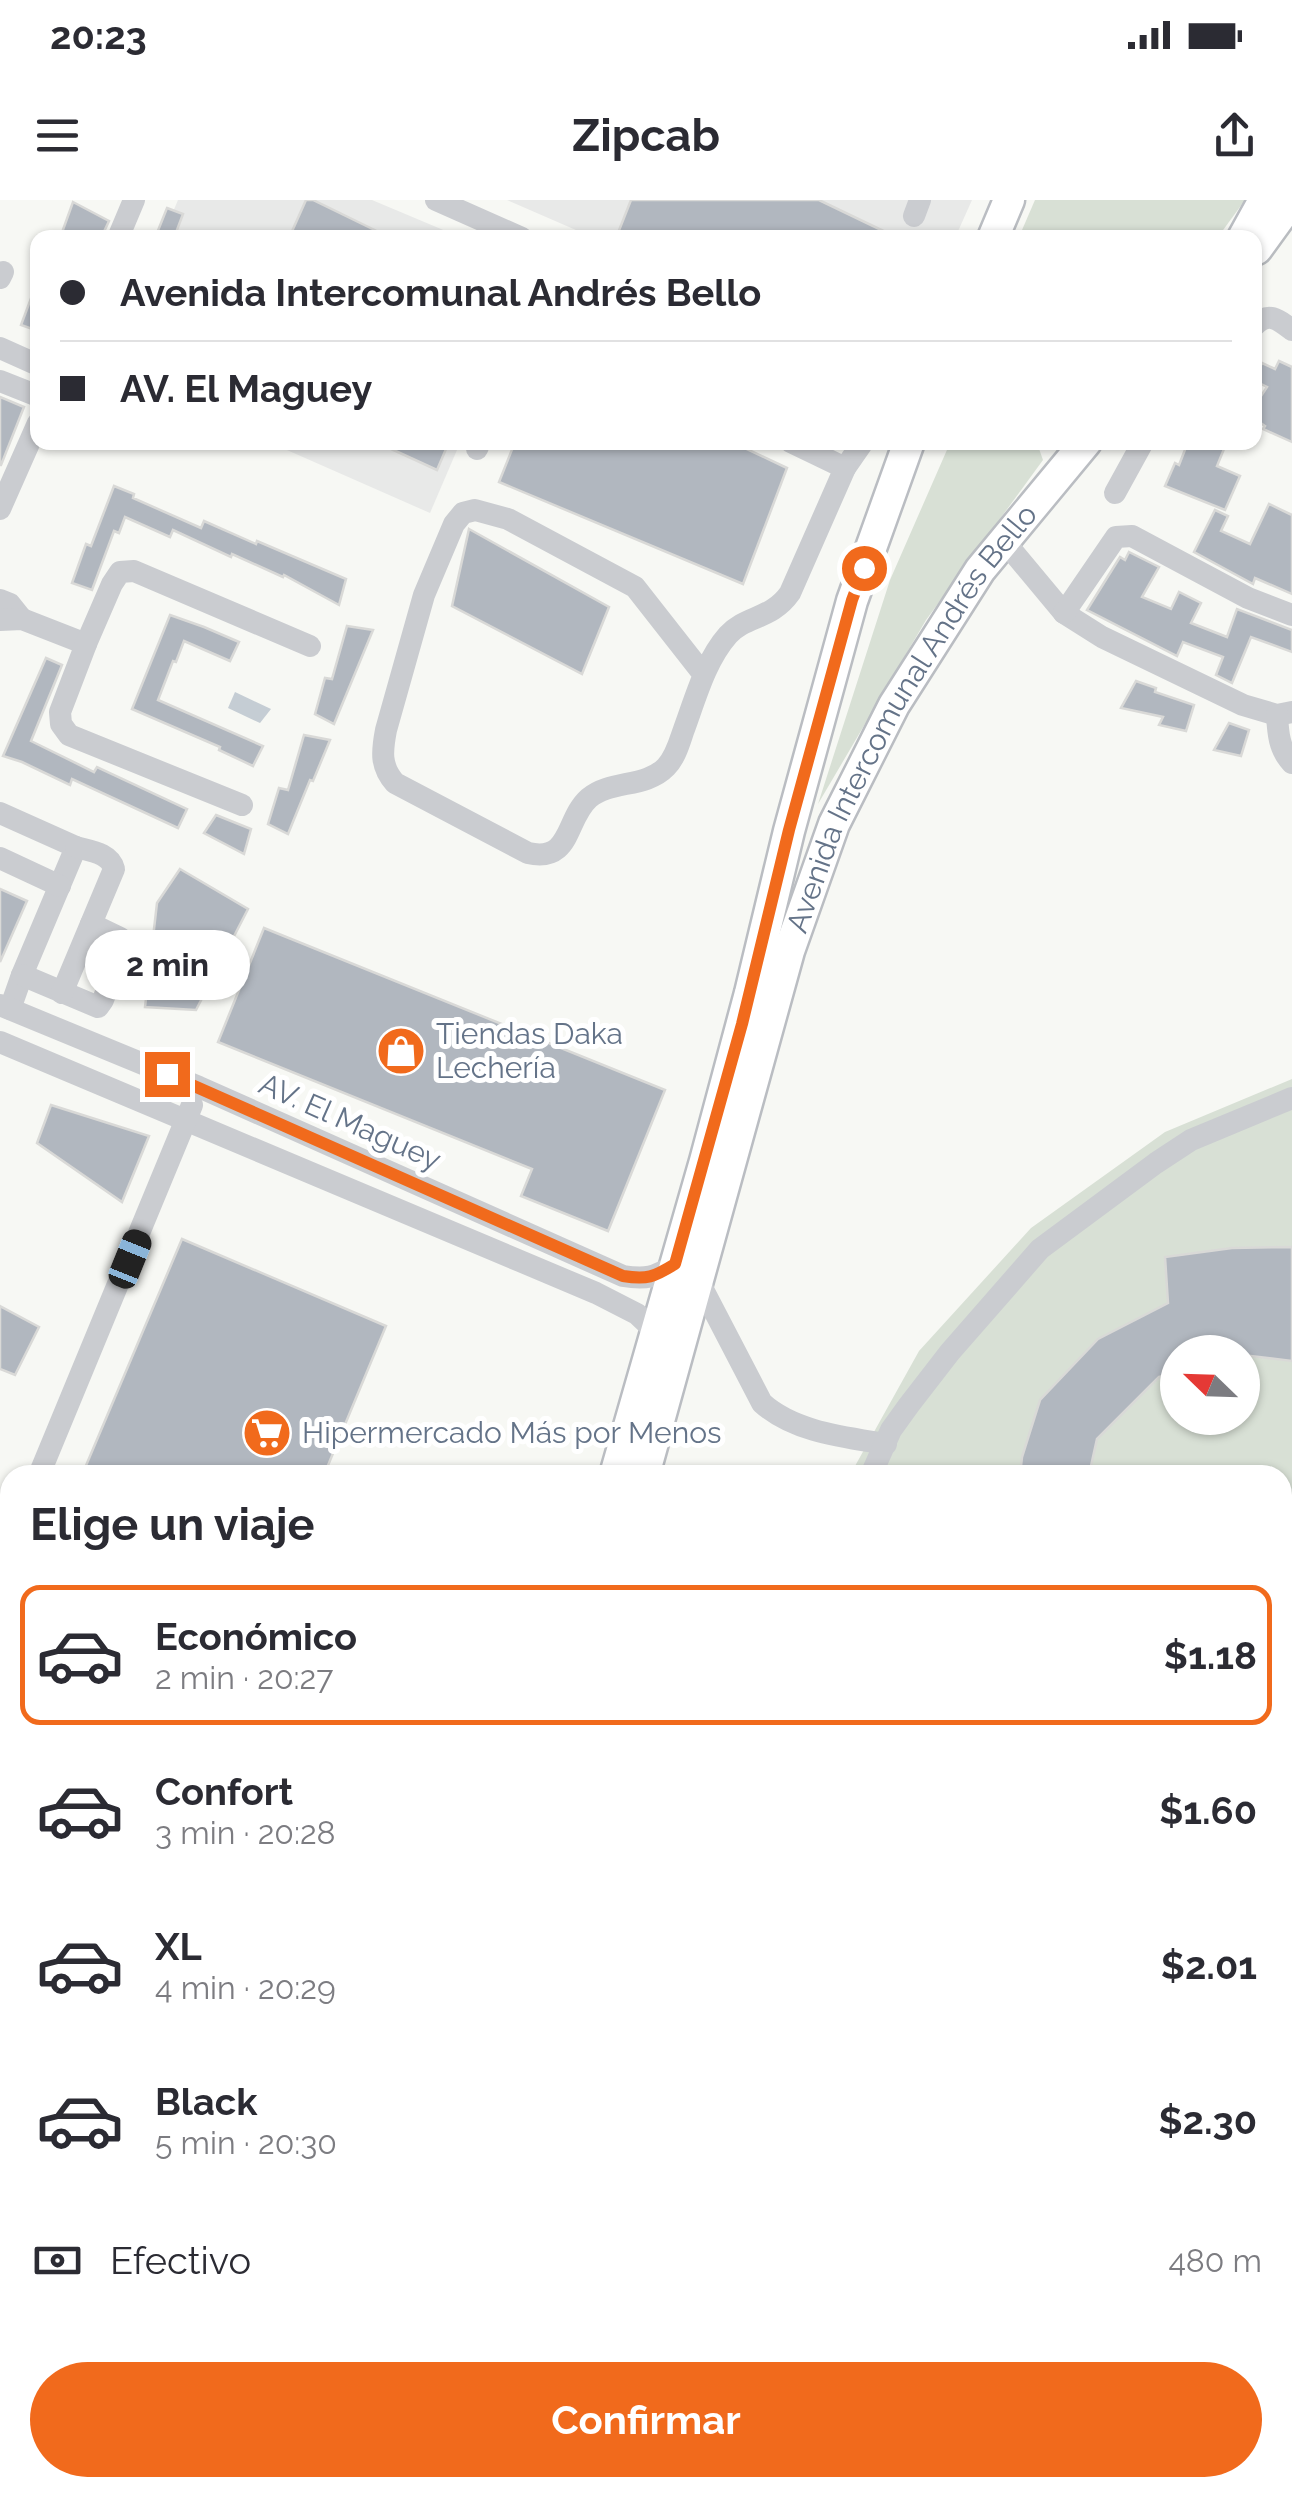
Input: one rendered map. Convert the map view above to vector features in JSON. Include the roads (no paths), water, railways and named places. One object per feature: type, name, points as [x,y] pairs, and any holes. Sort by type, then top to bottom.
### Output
[{"type":"highway","points":[[1262,237],[1289,200]]},
{"type":"main road","points":[[996,230],[1009,200]]},
{"type":"main road","points":[[1247,230],[1264,200]]},
{"type":"main road","name":"Avenida Intercomunal Andrés Bello","points":[[646,1465],[686,1271],[789,830],[852,600],[908,450]]},
{"type":"main road","points":[[1033,506],[1056,450]]},
{"type":"main road","name":"Avenida Intercomunal Andrés Bello","points":[[618,1465],[656,1332],[686,1271],[788,950],[834,824],[894,705],[980,570],[1079,450]]},
{"type":"street","points":[[121,230],[134,200]]},
{"type":"street","points":[[436,200],[504,230]]},
{"type":"street","points":[[1262,319],[1277,318],[1292,330]]},
{"type":"street","points":[[0,348],[30,361]]},
{"type":"street","points":[[0,381],[30,393]]},
{"type":"street","points":[[0,509],[30,441]]},
{"type":"street","points":[[807,450],[844,468]]},
{"type":"street","points":[[704,675],[635,588],[508,519],[475,510],[463,513],[454,524],[424,595],[386,730],[384,764],[395,783],[528,853],[550,854],[558,848],[581,806],[592,795],[666,768],[676,753],[704,675],[726,638],[736,628],[782,605],[790,593],[844,468],[856,450]]},
{"type":"street","points":[[1115,494],[1139,450]]},
{"type":"street","points":[[1064,612],[1116,537],[1124,535],[1248,598],[1292,614]]},
{"type":"street","points":[[1004,542],[1064,612],[1102,637],[1243,705],[1285,713],[1278,738],[1292,763]]},
{"type":"street","points":[[242,805],[68,734],[61,724],[60,712],[86,644],[112,584],[120,572],[134,571],[310,646]]},
{"type":"street","points":[[0,600],[10,604],[11,619],[86,644]]},
{"type":"street","points":[[0,813],[104,856],[113,864],[62,993]]},
{"type":"street","points":[[5,1007],[76,847]]},
{"type":"street","points":[[0,858],[60,886]]},
{"type":"street","points":[[22,976],[98,1006],[124,944],[120,938],[91,924]]},
{"type":"street","name":"AV. El Maguey","points":[[5,1007],[199,1088],[623,1276],[640,1279],[686,1271]]},
{"type":"street","name":"AV. El Maguey","points":[[0,1042],[596,1292],[637,1314],[656,1332]]},
{"type":"street","points":[[44,1465],[107,1290],[199,1088]]},
{"type":"street","points":[[876,1465],[909,1406],[950,1352],[1040,1250],[1190,1140],[1292,1098]]},
{"type":"street","points":[[374,1198],[386,1171]]},
{"type":"street","points":[[686,1271],[762,1403],[775,1415],[842,1437],[886,1444]]},
{"type":"place","name":"Tiendas Daka Lechería","points":[[401,1051]]},
{"type":"place","name":"Hipermercado Más por Menos","points":[[267,1433]]}]
